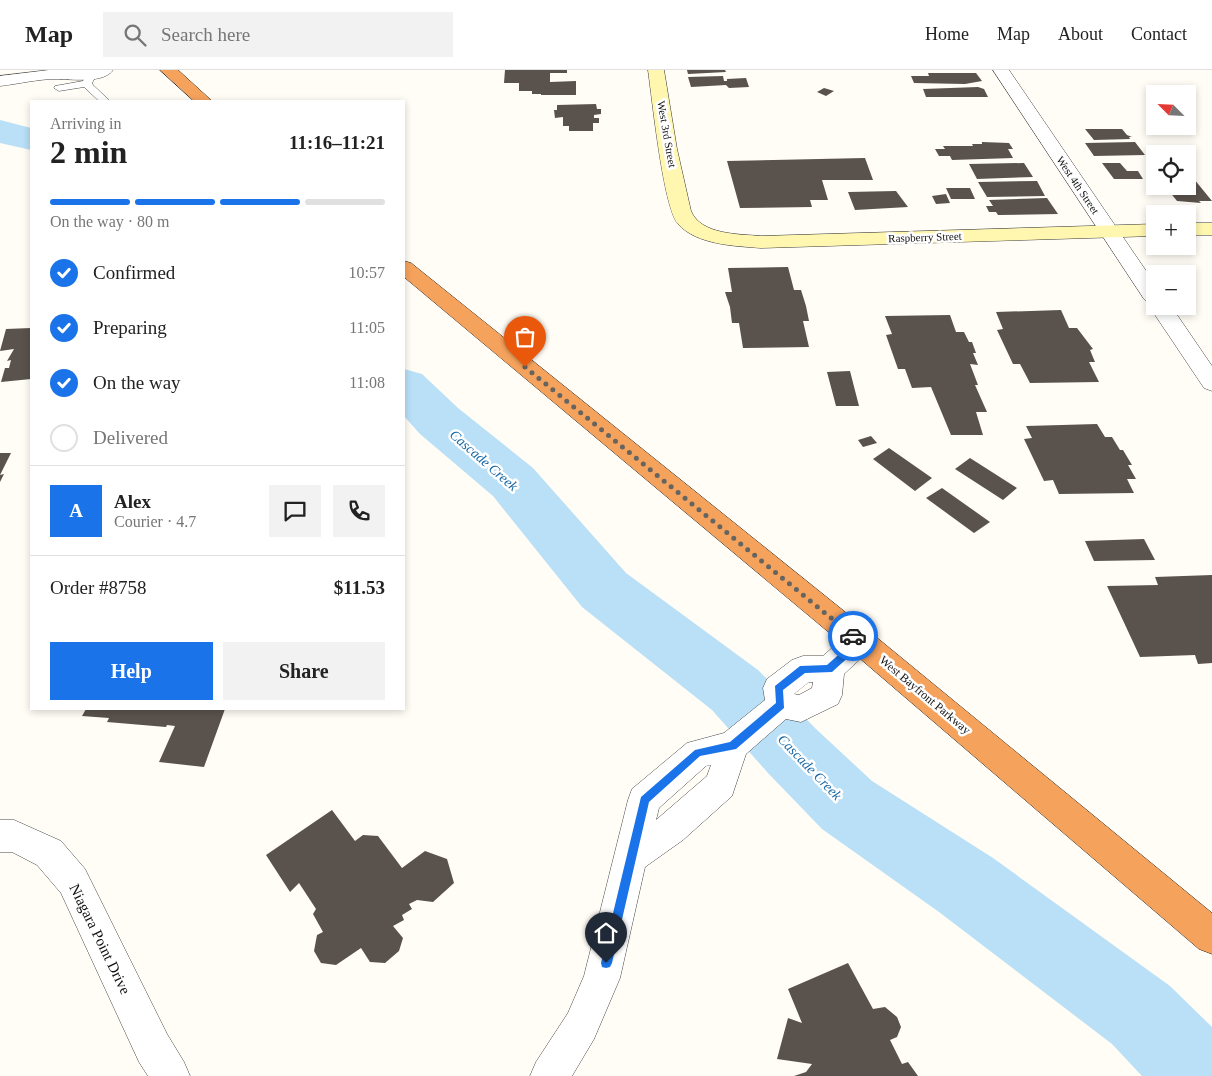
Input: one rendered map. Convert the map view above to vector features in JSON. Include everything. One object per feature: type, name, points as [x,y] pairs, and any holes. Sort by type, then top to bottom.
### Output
[{"type":"highway","points":[[168,70],[203,100]]},
{"type":"highway","name":"West Bayfront Parkway","points":[[405,268],[860,641],[1212,936]]},
{"type":"street","name":"West 3rd Street","points":[[656,70],[678,198],[684,219],[697,228]]},
{"type":"street","name":"West 4th Street","points":[[1002,70],[1146,286]]},
{"type":"street","points":[[0,81],[95,76]]},
{"type":"street","name":"Raspberry Street","points":[[697,228],[722,237],[761,242],[1146,230]]},
{"type":"street","points":[[1196,229],[1212,229]]},
{"type":"street","points":[[1166,315],[1212,382]]},
{"type":"street","points":[[550,1076],[581,1026],[602,978],[631,857],[671,829],[721,784],[732,746],[781,705],[800,709],[827,695],[829,669],[860,641]]},
{"type":"street","name":"Niagara Point Drive","points":[[0,836],[14,836],[49,853],[73,881],[152,1048],[170,1076]]},
{"type":"lane","points":[[95,76],[89,87],[104,100]]},
{"type":"lane","points":[[56,100],[58,77]]},
{"type":"building","points":[[505,70],[567,70],[567,73],[550,73],[550,82],[576,81],[576,95],[541,95],[532,94],[532,91],[519,91],[519,83],[504,83]]},
{"type":"building","points":[[687,70],[725,70],[726,72],[688,74]]},
{"type":"building","points":[[928,73],[976,73],[982,81],[965,84],[914,83],[911,76],[929,76]]},
{"type":"building","points":[[723,76],[724,81],[727,81],[727,79],[746,78],[749,87],[729,88],[726,85],[691,87],[688,77]]},
{"type":"building","points":[[978,87],[984,89],[988,97],[926,97],[923,89]]},
{"type":"building","points":[[824,88],[834,91],[826,96],[817,92]]},
{"type":"building","points":[[596,104],[597,109],[601,109],[601,114],[594,115],[594,118],[599,118],[599,123],[593,123],[593,131],[569,131],[569,126],[563,126],[563,117],[555,118],[554,110],[557,110],[557,105]]},
{"type":"building","points":[[1085,129],[1122,129],[1127,135],[1132,137],[1129,137],[1130,139],[1094,140]]},
{"type":"building","points":[[982,142],[1009,143],[1013,149],[1008,149],[1013,158],[952,160],[950,156],[939,156],[935,149],[945,149],[943,146],[973,146],[972,144],[982,144]]},
{"type":"building","points":[[1135,142],[1145,155],[1094,156],[1085,143]]},
{"type":"building","points":[[865,158],[873,180],[822,180],[828,200],[810,200],[812,207],[740,208],[727,161]]},
{"type":"building","points":[[1024,163],[1033,177],[977,179],[969,164]]},
{"type":"building","points":[[1102,163],[1120,163],[1127,171],[1138,171],[1143,179],[1114,179]]},
{"type":"building","points":[[1037,181],[1045,196],[987,197],[978,182]]},
{"type":"building","points":[[1196,181],[1212,201],[1199,201],[1201,203],[1177,201],[1172,195],[1196,195]]},
{"type":"building","points":[[946,188],[970,188],[975,199],[951,199]]},
{"type":"building","points":[[896,191],[908,207],[855,210],[848,192]]},
{"type":"building","points":[[946,194],[950,203],[936,204],[932,196]]},
{"type":"building","points":[[1047,198],[1058,214],[998,215],[996,212],[989,212],[986,206],[993,206],[989,200]]},
{"type":"building","points":[[788,267],[794,290],[801,290],[806,306],[809,321],[803,321],[809,347],[743,348],[739,323],[732,323],[730,307],[725,292],[732,292],[728,268]]},
{"type":"building","points":[[1061,310],[1069,328],[1077,328],[1093,349],[1090,350],[1095,362],[1089,362],[1099,382],[1030,383],[1020,364],[1013,364],[997,330],[1003,329],[996,312]]},
{"type":"building","points":[[950,315],[956,332],[964,332],[969,342],[972,342],[976,353],[973,353],[978,365],[970,364],[978,385],[975,385],[987,412],[976,412],[983,435],[951,435],[931,387],[912,388],[905,369],[898,369],[886,335],[892,334],[885,316]]},
{"type":"building","points":[[30,328],[30,379],[1,382],[5,368],[9,368],[11,360],[7,361],[14,349],[0,351],[6,329]]},
{"type":"building","points":[[850,371],[859,406],[836,406],[827,372]]},
{"type":"building","points":[[1097,424],[1105,437],[1112,437],[1132,465],[1128,465],[1136,479],[1127,479],[1134,493],[1059,494],[1053,480],[1044,481],[1024,439],[1032,438],[1026,426]]},
{"type":"building","points":[[871,436],[877,443],[863,447],[858,440]]},
{"type":"building","points":[[889,448],[932,478],[915,491],[873,459]]},
{"type":"building","points":[[0,453],[11,453],[0,475]]},
{"type":"building","points":[[970,458],[1017,488],[1003,500],[955,469]]},
{"type":"building","points":[[942,488],[990,522],[974,533],[926,498]]},
{"type":"building","points":[[1144,539],[1155,560],[1094,561],[1085,541]]},
{"type":"building","points":[[1212,575],[1212,663],[1198,664],[1195,655],[1140,657],[1107,586],[1158,585],[1155,577]]},
{"type":"building","points":[[85,710],[225,710],[204,767],[159,762],[175,726],[167,725],[166,727],[107,722],[109,718],[82,716]]},
{"type":"building","points":[[332,810],[355,841],[363,835],[378,836],[402,868],[425,851],[447,859],[454,883],[433,902],[417,900],[409,904],[412,909],[402,915],[404,920],[393,926],[403,938],[399,951],[385,963],[370,962],[361,948],[336,965],[321,963],[314,951],[317,935],[323,932],[313,914],[316,909],[299,883],[290,892],[266,855]]},
{"type":"building","points":[[848,963],[873,1009],[885,1007],[897,1017],[901,1027],[897,1037],[890,1040],[902,1064],[908,1062],[918,1076],[794,1076],[806,1072],[812,1064],[777,1059],[788,1018],[802,1023],[788,989]]},
{"type":"waterway","name":"Cascade Creek","points":[[0,131],[30,139]]},
{"type":"waterway","name":"Cascade Creek","points":[[405,387],[439,421],[513,482],[604,590],[735,690],[792,751],[847,805],[966,885],[1141,1015],[1201,1076]]},
{"type":"way so far","points":[[525,367],[853,636]]},
{"type":"route","points":[[606,963],[644,800],[698,753],[732,746],[781,705],[778,688],[803,669],[829,669],[860,641],[853,636]]}]
